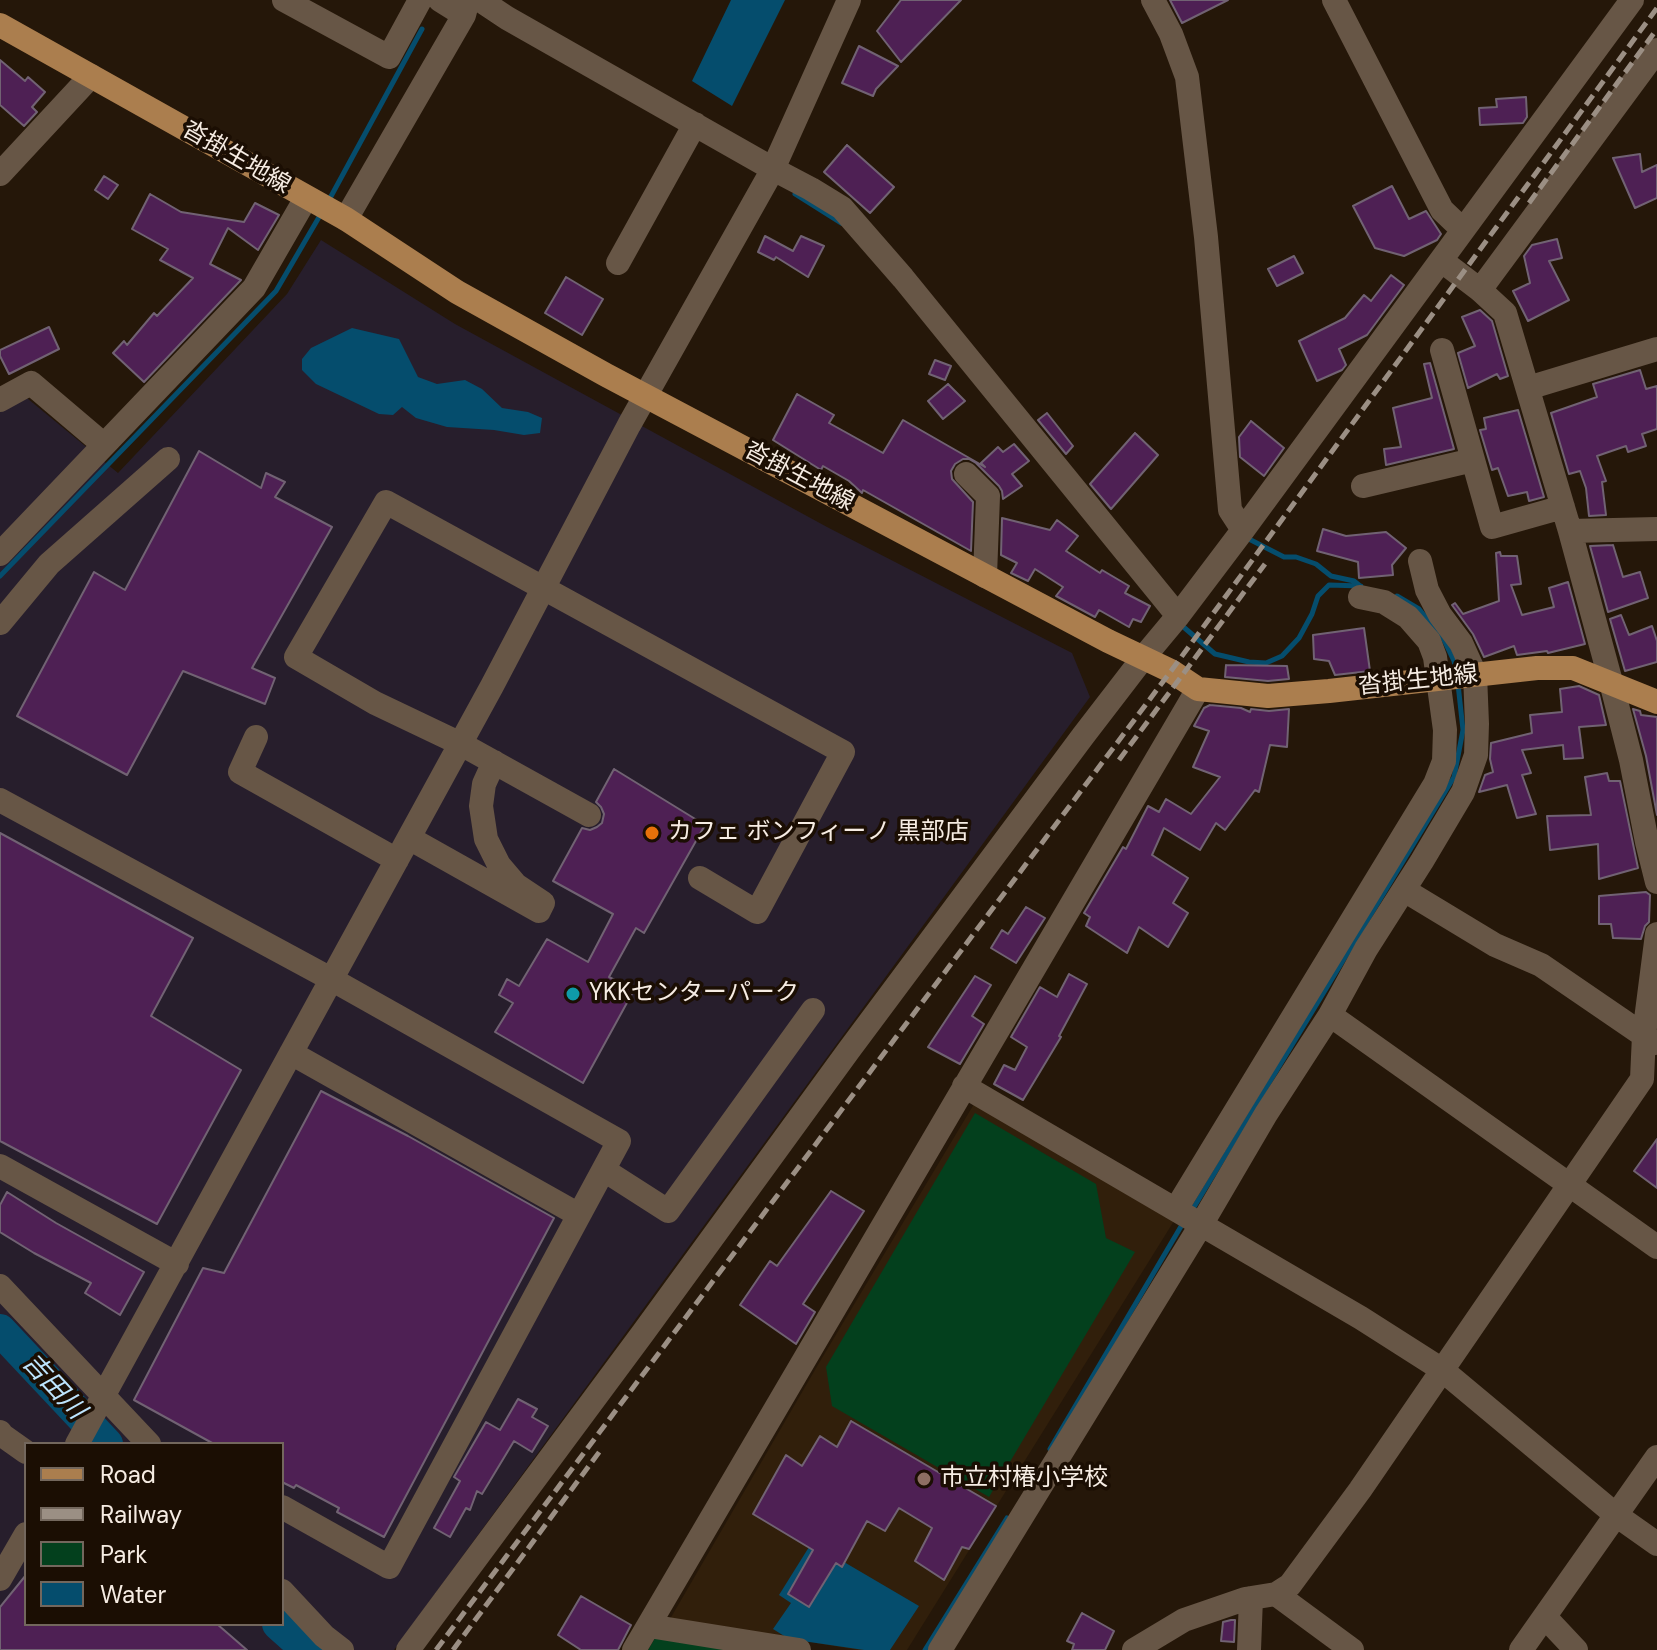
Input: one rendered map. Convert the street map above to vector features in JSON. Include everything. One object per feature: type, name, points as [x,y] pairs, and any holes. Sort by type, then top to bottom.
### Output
[{"type":"main road","name":"沓掛生地線","points":[[0,25],[346,219],[457,292],[985,576],[1171,671],[1198,689],[1268,696],[1537,668],[1573,668],[1657,702]]},
{"type":"street","points":[[284,0],[389,57],[420,0]]},
{"type":"street","points":[[440,0],[471,5],[507,18],[842,208],[903,278],[1178,616]]},
{"type":"street","points":[[78,1442],[461,744],[646,396],[773,169],[849,0]]},
{"type":"street","points":[[1153,0],[1171,34],[1187,77],[1206,237],[1230,510],[1243,530]]},
{"type":"street","points":[[1334,0],[1442,210],[1463,230]]},
{"type":"street","points":[[408,1650],[849,1050],[1143,658],[1243,530],[1632,0]]},
{"type":"street","points":[[346,219],[471,5]]},
{"type":"street","points":[[1480,290],[1650,72],[1657,50]]},
{"type":"street","points":[[0,174],[91,76]]},
{"type":"street","points":[[618,263],[695,124]]},
{"type":"street","points":[[0,554],[254,288],[306,198]]},
{"type":"street","points":[[1442,261],[1505,313],[1611,682],[1652,842],[1657,882]]},
{"type":"street","points":[[1528,388],[1657,349]]},
{"type":"street","points":[[1442,350],[1492,527],[1563,507]]},
{"type":"street","points":[[0,400],[31,383],[104,445]]},
{"type":"street","points":[[0,623],[49,564],[168,459]]},
{"type":"street","points":[[1363,486],[1473,460]]},
{"type":"street","points":[[966,474],[988,496],[985,576]]},
{"type":"street","points":[[589,815],[461,744],[375,703],[296,657],[386,502],[843,752],[757,912],[700,878]]},
{"type":"street","points":[[1570,531],[1657,529]]},
{"type":"street","points":[[1176,1209],[1435,784],[1444,761],[1445,730],[1461,643],[1433,603],[1420,561]]},
{"type":"street","points":[[940,1650],[1266,1114],[1330,1015],[1366,949],[1463,792],[1476,755],[1477,724],[1455,676],[1435,657],[1429,641],[1408,617],[1384,602],[1360,597]]},
{"type":"street","points":[[634,1650],[1198,689]]},
{"type":"street","points":[[256,737],[240,772],[397,860]]},
{"type":"street","points":[[409,838],[539,911],[543,903],[516,885],[499,865],[486,839],[481,806],[484,784],[494,762]]},
{"type":"street","points":[[0,800],[331,979],[619,1141],[389,1567],[284,1508]]},
{"type":"street","points":[[1404,890],[1495,945],[1541,965],[1650,1039]]},
{"type":"street","points":[[1134,1650],[1184,1620],[1251,1598],[1276,1594],[1290,1585],[1360,1490],[1642,1079],[1650,1039],[1657,934]]},
{"type":"street","points":[[604,1170],[668,1211],[813,1010]]},
{"type":"street","points":[[1330,1015],[1657,1247]]},
{"type":"street","points":[[291,1053],[579,1215]]},
{"type":"street","points":[[964,1086],[1361,1318],[1441,1369],[1616,1515],[1657,1544]]},
{"type":"street","points":[[0,1166],[177,1264]]},
{"type":"street","points":[[0,1286],[147,1442]]},
{"type":"street","points":[[0,1432],[24,1451]]},
{"type":"street","points":[[1521,1650],[1657,1457]]},
{"type":"street","points":[[0,1579],[24,1537]]},
{"type":"street","points":[[284,1593],[324,1636],[342,1650]]},
{"type":"street","points":[[1276,1594],[1352,1650]]},
{"type":"street","points":[[1249,1650],[1251,1598]]},
{"type":"street","points":[[1545,1617],[1576,1650]]},
{"type":"street","points":[[649,1626],[799,1650]]},
{"type":"shaded area","points":[[321,240],[455,324],[827,527],[1072,653],[1090,697],[394,1650],[0,1650],[0,405],[22,394],[118,473],[287,294]]},
{"type":"shaded area","points":[[974,1104],[1174,1221],[907,1650],[858,1650],[670,1619],[819,1363]]},
{"type":"green space","points":[[975,1113],[1096,1184],[1106,1238],[1135,1252],[989,1497],[832,1406],[826,1367]]},
{"type":"green space","points":[[655,1638],[738,1650],[648,1650]]},
{"type":"water","points":[[731,0],[785,0],[732,106],[692,81]]},
{"type":"water","points":[[352,328],[399,339],[418,377],[437,384],[465,380],[482,389],[502,408],[528,412],[542,418],[540,433],[524,435],[447,427],[416,418],[402,407],[393,415],[379,414],[316,384],[302,370],[302,359],[311,348]]},
{"type":"water","points":[[809,1547],[840,1566],[844,1562],[919,1606],[890,1650],[864,1650],[789,1639],[773,1629],[791,1603],[779,1595]]},
{"type":"building","points":[[901,0],[961,0],[901,62],[877,31]]},
{"type":"building","points":[[1170,0],[1228,0],[1182,23]]},
{"type":"building","points":[[859,46],[898,66],[873,96],[842,83]]},
{"type":"building","points":[[0,60],[25,81],[28,77],[45,92],[32,107],[37,112],[24,126],[0,105]]},
{"type":"building","points":[[1526,97],[1527,117],[1523,123],[1480,125],[1479,108],[1497,107],[1496,99]]},
{"type":"building","points":[[847,145],[894,187],[870,213],[824,172]]},
{"type":"building","points":[[1640,154],[1642,172],[1657,165],[1657,198],[1635,208],[1613,158]]},
{"type":"building","points":[[104,176],[118,185],[108,199],[95,190]]},
{"type":"building","points":[[1392,186],[1409,219],[1426,211],[1441,234],[1437,240],[1404,256],[1375,248],[1353,206]]},
{"type":"building","points":[[150,194],[181,212],[244,222],[255,203],[279,215],[258,250],[228,228],[210,264],[241,280],[144,382],[113,353],[124,341],[127,345],[154,313],[157,316],[193,278],[160,260],[168,249],[132,229]]},
{"type":"building","points":[[765,236],[793,251],[801,236],[824,246],[808,277],[776,257],[774,260],[758,252]]},
{"type":"building","points":[[1557,239],[1562,258],[1549,261],[1569,300],[1528,321],[1513,291],[1530,283],[1524,256],[1532,245]]},
{"type":"building","points":[[1294,256],[1303,273],[1277,286],[1268,269]]},
{"type":"building","points":[[1391,275],[1404,285],[1367,335],[1339,349],[1346,365],[1342,370],[1317,381],[1299,341],[1345,318],[1364,295],[1371,301]]},
{"type":"building","points":[[566,277],[603,299],[582,335],[545,313]]},
{"type":"building","points":[[1480,310],[1492,321],[1508,376],[1500,379],[1497,374],[1468,388],[1458,353],[1475,346],[1462,317]]},
{"type":"building","points":[[49,327],[59,349],[9,374],[0,350]]},
{"type":"building","points":[[935,360],[951,366],[945,380],[929,374]]},
{"type":"building","points":[[1430,363],[1454,449],[1386,465],[1384,449],[1401,447],[1393,408],[1432,398],[1424,364]]},
{"type":"building","points":[[1640,370],[1646,389],[1657,386],[1657,429],[1642,434],[1646,446],[1628,452],[1626,446],[1597,456],[1606,481],[1602,482],[1606,515],[1589,516],[1586,488],[1580,471],[1569,474],[1551,413],[1597,397],[1593,384]]},
{"type":"building","points":[[948,384],[965,401],[943,419],[928,401]]},
{"type":"building","points":[[797,394],[834,415],[829,423],[883,453],[903,420],[985,467],[981,463],[998,447],[1003,452],[1014,444],[1029,461],[1012,474],[1022,486],[1003,499],[999,486],[976,463],[963,459],[955,464],[951,471],[952,479],[973,502],[971,551],[863,490],[862,493],[849,481],[823,466],[821,470],[773,440]]},
{"type":"building","points":[[1518,410],[1544,497],[1529,501],[1527,492],[1508,496],[1498,468],[1492,470],[1480,430],[1486,429],[1484,418]]},
{"type":"building","points":[[1047,413],[1073,446],[1066,454],[1038,420]]},
{"type":"building","points":[[1251,421],[1284,448],[1264,476],[1240,457],[1239,437]]},
{"type":"building","points":[[1135,433],[1158,455],[1111,509],[1090,484]]},
{"type":"building","points":[[199,451],[261,488],[266,473],[285,482],[275,497],[332,527],[252,668],[275,678],[265,704],[183,671],[127,775],[17,716],[94,572],[125,590]]},
{"type":"building","points":[[1002,518],[1050,530],[1057,520],[1078,536],[1066,551],[1100,573],[1102,570],[1129,586],[1125,593],[1150,606],[1141,622],[1133,619],[1129,627],[1099,610],[1095,617],[1056,596],[1063,587],[1035,569],[1028,581],[1011,573],[1017,563],[1001,555]]},
{"type":"building","points":[[1323,529],[1346,536],[1386,532],[1406,548],[1392,565],[1393,575],[1359,578],[1358,562],[1317,551]]},
{"type":"building","points":[[1613,545],[1623,577],[1640,572],[1648,598],[1608,612],[1590,546]]},
{"type":"building","points":[[1500,552],[1501,556],[1517,556],[1521,584],[1511,585],[1522,615],[1554,607],[1549,588],[1568,582],[1585,644],[1548,653],[1517,655],[1514,646],[1484,657],[1473,634],[1452,605],[1455,603],[1463,614],[1499,601],[1496,553]]},
{"type":"building","points":[[1621,615],[1629,635],[1652,626],[1657,641],[1657,662],[1625,671],[1610,619]]},
{"type":"building","points":[[1364,628],[1370,671],[1335,675],[1329,661],[1314,659],[1313,635]]},
{"type":"building","points":[[1226,665],[1287,666],[1289,679],[1268,681],[1225,677]]},
{"type":"building","points":[[1579,686],[1599,695],[1606,725],[1579,727],[1583,758],[1564,759],[1563,745],[1522,750],[1531,773],[1522,775],[1536,814],[1517,818],[1507,785],[1479,792],[1485,775],[1493,772],[1491,743],[1532,733],[1530,715],[1562,712],[1560,689]]},
{"type":"building","points":[[1210,705],[1250,712],[1251,709],[1289,709],[1287,747],[1270,745],[1259,792],[1255,790],[1225,830],[1216,823],[1200,850],[1164,828],[1152,855],[1188,878],[1173,903],[1188,913],[1168,947],[1139,927],[1127,953],[1086,926],[1090,917],[1084,913],[1123,847],[1126,849],[1148,806],[1159,812],[1166,799],[1191,814],[1220,777],[1193,767],[1209,731],[1194,726],[1204,708]]},
{"type":"building","points":[[1633,709],[1640,711],[1641,715],[1657,717],[1657,815],[1646,756]]},
{"type":"building","points":[[614,769],[705,825],[644,933],[636,928],[609,977],[634,990],[583,1083],[495,1032],[513,1003],[499,995],[507,979],[519,986],[547,939],[588,962],[613,914],[553,881],[582,828],[590,830],[602,823],[604,814],[596,802]]},
{"type":"building","points":[[1607,773],[1609,781],[1620,781],[1638,868],[1599,879],[1598,844],[1550,850],[1547,816],[1591,815],[1585,777]]},
{"type":"building","points":[[0,833],[193,938],[151,1016],[241,1070],[157,1224],[0,1141]]},
{"type":"building","points":[[1646,892],[1650,895],[1649,922],[1641,939],[1613,938],[1611,924],[1599,924],[1599,896]]},
{"type":"building","points":[[1026,907],[1045,918],[1016,963],[991,948],[1002,930],[1008,934]]},
{"type":"building","points":[[1069,974],[1087,984],[1061,1037],[1023,1100],[994,1084],[1004,1065],[1015,1070],[1027,1047],[1011,1037],[1040,987],[1057,997]]},
{"type":"building","points":[[975,976],[991,985],[972,1016],[984,1024],[960,1064],[928,1047]]},
{"type":"building","points":[[321,1091],[554,1218],[384,1537],[337,1512],[339,1508],[296,1485],[294,1488],[284,1483],[284,1442],[210,1442],[134,1400],[203,1268],[224,1273]]},
{"type":"building","points":[[1657,1139],[1657,1188],[1634,1171]]},
{"type":"building","points":[[831,1191],[864,1211],[803,1304],[815,1312],[796,1344],[740,1305],[770,1261],[777,1266]]},
{"type":"building","points":[[7,1192],[144,1272],[120,1315],[85,1293],[91,1283],[0,1232],[0,1205]]},
{"type":"building","points":[[518,1399],[537,1409],[532,1417],[548,1426],[532,1452],[514,1441],[482,1494],[477,1491],[470,1510],[466,1508],[450,1537],[434,1528],[460,1481],[454,1477],[486,1422],[500,1430]]},
{"type":"building","points":[[851,1421],[996,1506],[969,1549],[962,1547],[944,1580],[915,1561],[932,1528],[899,1508],[885,1531],[867,1521],[842,1567],[836,1563],[809,1607],[788,1594],[813,1550],[753,1514],[786,1455],[802,1466],[820,1436],[837,1447]]},
{"type":"building","points":[[24,1577],[24,1626],[219,1626],[247,1650],[0,1650],[0,1607]]},
{"type":"building","points":[[581,1596],[631,1625],[618,1650],[581,1650],[558,1635]]},
{"type":"building","points":[[1082,1613],[1114,1631],[1105,1650],[1072,1650],[1074,1644],[1067,1641]]},
{"type":"building","points":[[1235,1620],[1234,1642],[1221,1641],[1223,1622]]},
{"type":"waterway","points":[[329,200],[422,29]]},
{"type":"waterway","points":[[795,194],[841,223]]},
{"type":"waterway","points":[[0,576],[276,291],[322,212]]},
{"type":"waterway","points":[[1245,537],[1284,557],[1296,557],[1316,564],[1331,576],[1359,585]]},
{"type":"waterway","points":[[1180,624],[1215,654],[1266,663],[1282,656],[1299,638],[1318,596],[1329,585],[1361,586]]},
{"type":"waterway","points":[[1397,596],[1419,609],[1443,638],[1456,670]]},
{"type":"waterway","points":[[1191,1212],[1454,777],[1463,730],[1458,684]]},
{"type":"waterway","points":[[1050,1449],[1183,1223]]},
{"type":"waterway","name":"吉田川","points":[[0,1330],[105,1442]]},
{"type":"waterway","points":[[925,1650],[1007,1518]]},
{"type":"waterway","name":"吉田川","points":[[280,1626],[307,1650]]},
{"type":"railway","points":[[436,1650],[1171,671],[1657,8]]},
{"type":"railway","points":[[1529,203],[1657,29]]},
{"type":"railway","points":[[1119,760],[1265,564]]},
{"type":"railway","points":[[453,1650],[600,1451]]},
{"type":"place","name":"カフェ ボンフィーノ 黒部店","points":[[652,833]]},
{"type":"place","name":"YKKセンターパーク","points":[[573,994]]},
{"type":"place","name":"市立村椿小学校","points":[[924,1479]]}]
